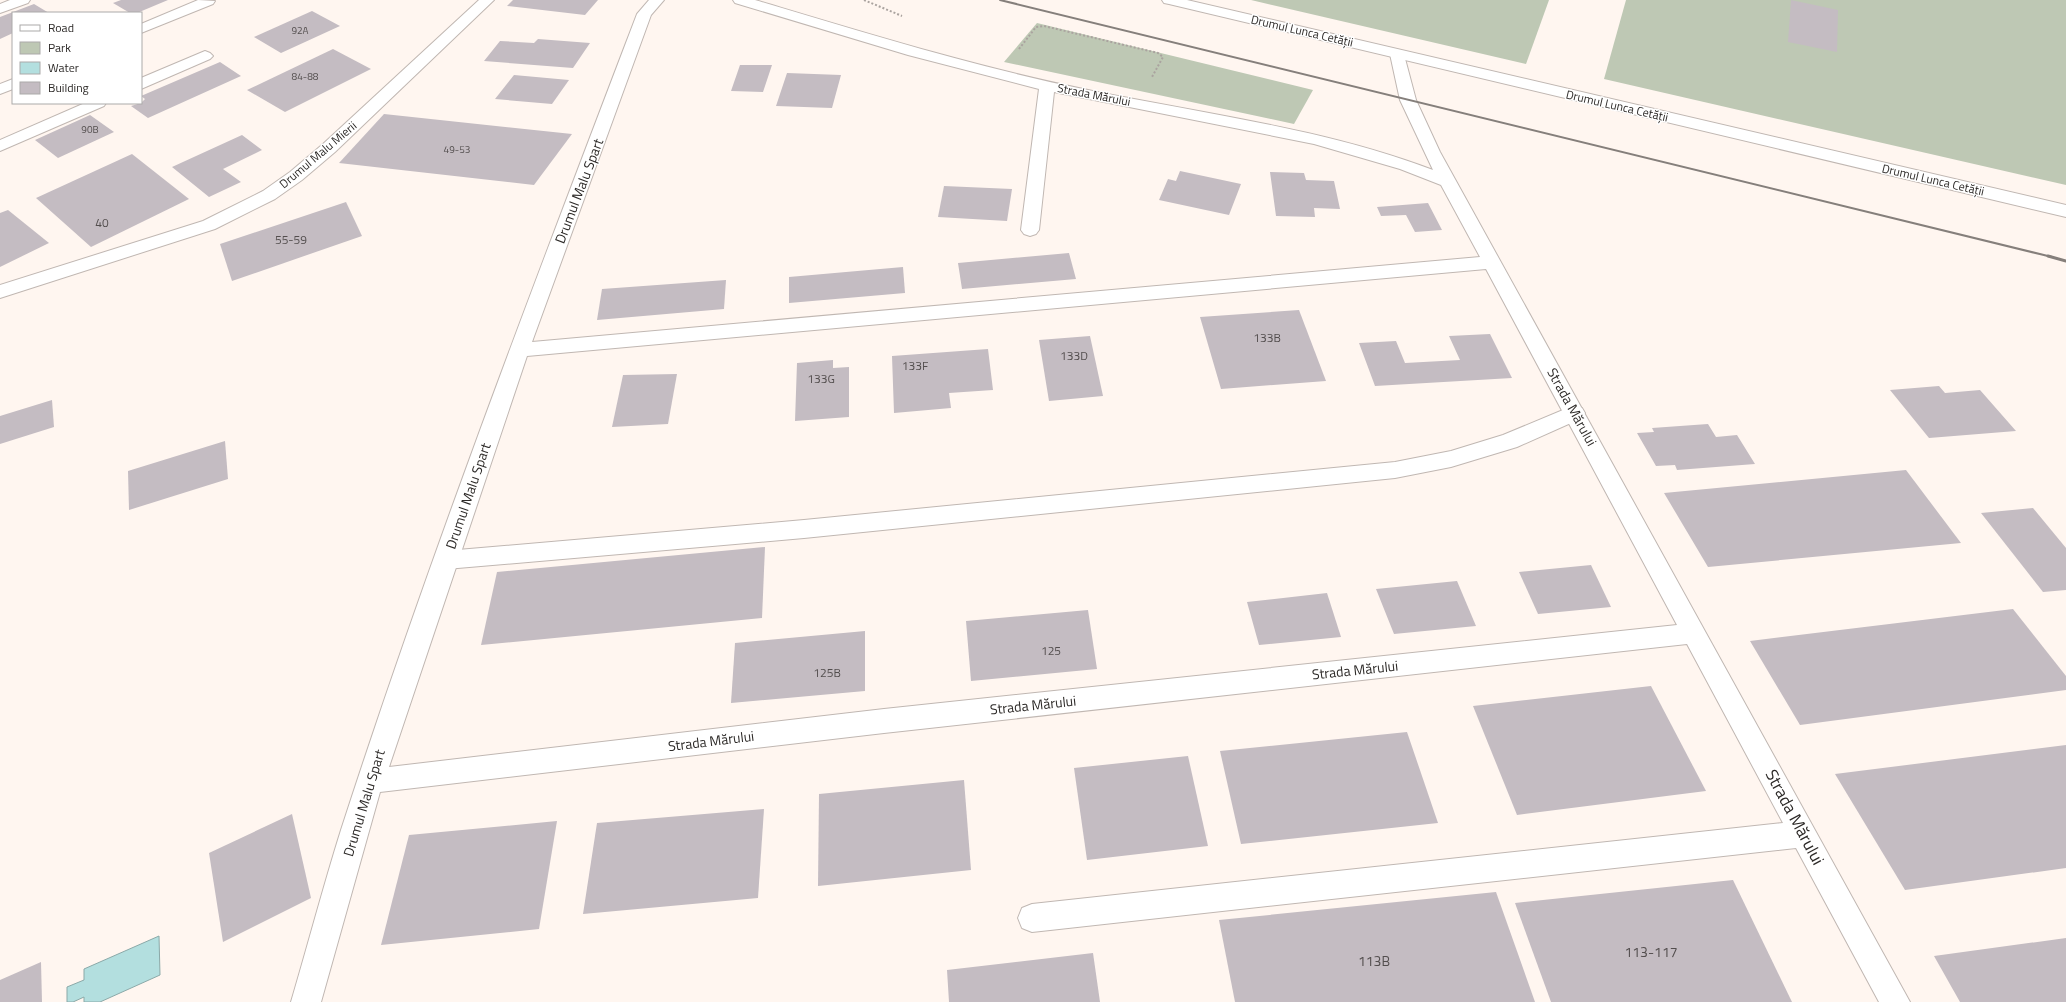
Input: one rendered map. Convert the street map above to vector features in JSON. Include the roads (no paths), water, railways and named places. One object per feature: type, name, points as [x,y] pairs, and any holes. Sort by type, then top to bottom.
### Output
[{"type":"street","points":[[0,9],[23,0]]},
{"type":"street","name":"Drumul Malu Mierii","points":[[0,292],[209,225],[242,210],[269,195],[296,176],[329,148],[487,0]]},
{"type":"street","name":"Drumul Malu Spart","points":[[306,1002],[370,781],[519,350],[644,14],[656,0]]},
{"type":"street","name":"Strada Mărului","points":[[740,0],[999,74],[1047,86],[1275,130],[1348,147],[1418,169],[1449,182]]},
{"type":"street","name":"Drumul Lunca Cetății","points":[[1169,0],[2066,211]]},
{"type":"street","points":[[142,29],[208,1]]},
{"type":"street","name":"Strada Mărului","points":[[1398,54],[1408,100],[1424,135],[1894,1002]]},
{"type":"street","points":[[142,84],[205,56]]},
{"type":"street","points":[[0,89],[12,84]]},
{"type":"street","points":[[1030,230],[1047,86]]},
{"type":"street","points":[[0,146],[96,104]]},
{"type":"street","points":[[519,350],[1493,262]]},
{"type":"street","points":[[446,560],[804,529],[1395,470],[1451,459],[1502,443],[1575,413]]},
{"type":"street","name":"Strada Mărului","points":[[370,781],[900,720],[1695,633]]},
{"type":"street","points":[[1032,918],[1803,834]]},
{"type":"water","points":[[159,936],[160,975],[100,1002],[84,1002],[84,997],[73,1002],[67,1002],[67,987],[84,980],[84,969]]},
{"type":"railway","points":[[1000,0],[2049,256]]},
{"type":"railway","points":[[2049,256],[2066,261]]}]
